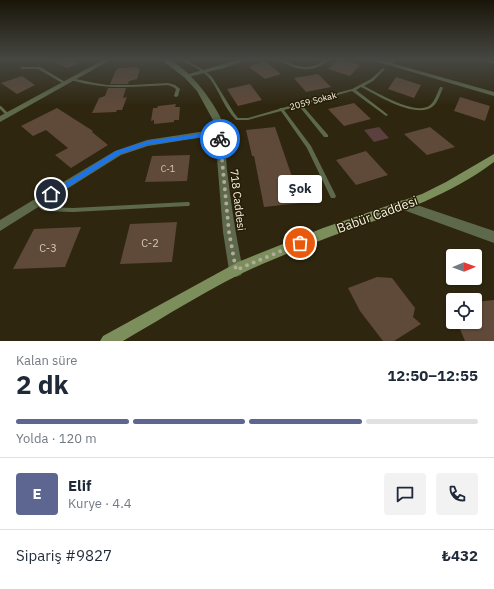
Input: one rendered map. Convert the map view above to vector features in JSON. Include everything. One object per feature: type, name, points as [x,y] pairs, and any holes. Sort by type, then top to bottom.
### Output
[{"type":"main road","name":"Babür Caddesi","points":[[108,341],[236,270],[300,243],[456,183],[494,157]]},
{"type":"street","points":[[0,120],[79,75]]},
{"type":"street","points":[[186,76],[191,75]]},
{"type":"street","points":[[427,75],[494,94]]},
{"type":"street","name":"718 Caddesi","points":[[186,76],[200,90],[218,122],[222,177],[229,232],[236,270]]},
{"type":"street","points":[[0,226],[118,153],[147,143],[219,132]]},
{"type":"street","points":[[402,205],[494,237]]},
{"type":"lane","points":[[50,75],[65,84]]},
{"type":"lane","name":"2059 Sokak","points":[[207,75],[211,78],[232,114],[237,119],[248,119],[353,90],[372,80],[377,75]]},
{"type":"lane","points":[[72,79],[85,84],[102,85],[168,84],[178,89],[176,96]]},
{"type":"lane","points":[[362,86],[411,109],[423,111],[435,102],[441,88]]},
{"type":"lane","points":[[353,90],[386,115]]},
{"type":"lane","points":[[299,104],[326,136]]},
{"type":"lane","points":[[0,107],[8,115]]},
{"type":"lane","points":[[281,110],[309,147],[333,196]]},
{"type":"lane","points":[[38,202],[45,209],[73,210],[187,204]]},
{"type":"shaded area","points":[[379,127],[389,138],[374,142],[364,130]]},
{"type":"building","points":[[114,75],[138,75],[137,79],[129,81],[128,84],[110,84]]},
{"type":"building","points":[[260,75],[278,75],[265,79]]},
{"type":"building","points":[[319,75],[331,87],[306,92],[294,78]]},
{"type":"building","points":[[22,76],[35,85],[17,94],[1,83]]},
{"type":"building","points":[[396,77],[421,85],[414,98],[388,89]]},
{"type":"building","points":[[250,84],[262,100],[238,106],[227,89]]},
{"type":"building","points":[[108,88],[126,88],[123,98],[127,97],[122,110],[117,110],[116,112],[92,113],[99,98],[105,96]]},
{"type":"building","points":[[460,97],[490,106],[485,121],[454,111]]},
{"type":"building","points":[[354,103],[371,119],[344,126],[328,109]]},
{"type":"building","points":[[176,104],[175,107],[180,107],[179,120],[154,124],[154,120],[151,121],[153,108]]},
{"type":"building","points":[[57,108],[93,131],[92,132],[108,145],[71,168],[55,155],[68,148],[46,130],[33,136],[21,126]]},
{"type":"building","points":[[275,127],[301,203],[264,207],[254,156],[252,156],[246,130]]},
{"type":"building","points":[[430,127],[455,147],[427,155],[404,134]]},
{"type":"building","points":[[366,151],[388,175],[356,185],[336,160]]},
{"type":"building","points":[[190,155],[187,181],[145,182],[152,156]]},
{"type":"building","points":[[177,222],[172,262],[120,264],[130,224]]},
{"type":"building","points":[[81,227],[65,267],[13,269],[34,229]]},
{"type":"building","points":[[377,277],[392,278],[415,308],[413,317],[421,324],[394,341],[383,341],[360,311],[348,288]]},
{"type":"building","points":[[494,300],[494,341],[465,341],[460,329],[482,329],[482,301]]},
{"type":"way so far","points":[[220,139],[229,232],[236,270],[300,243]]},
{"type":"place","name":"Şok","points":[[300,243]]},
{"type":"route","points":[[51,194],[118,153],[147,143],[219,132],[220,139]]}]
